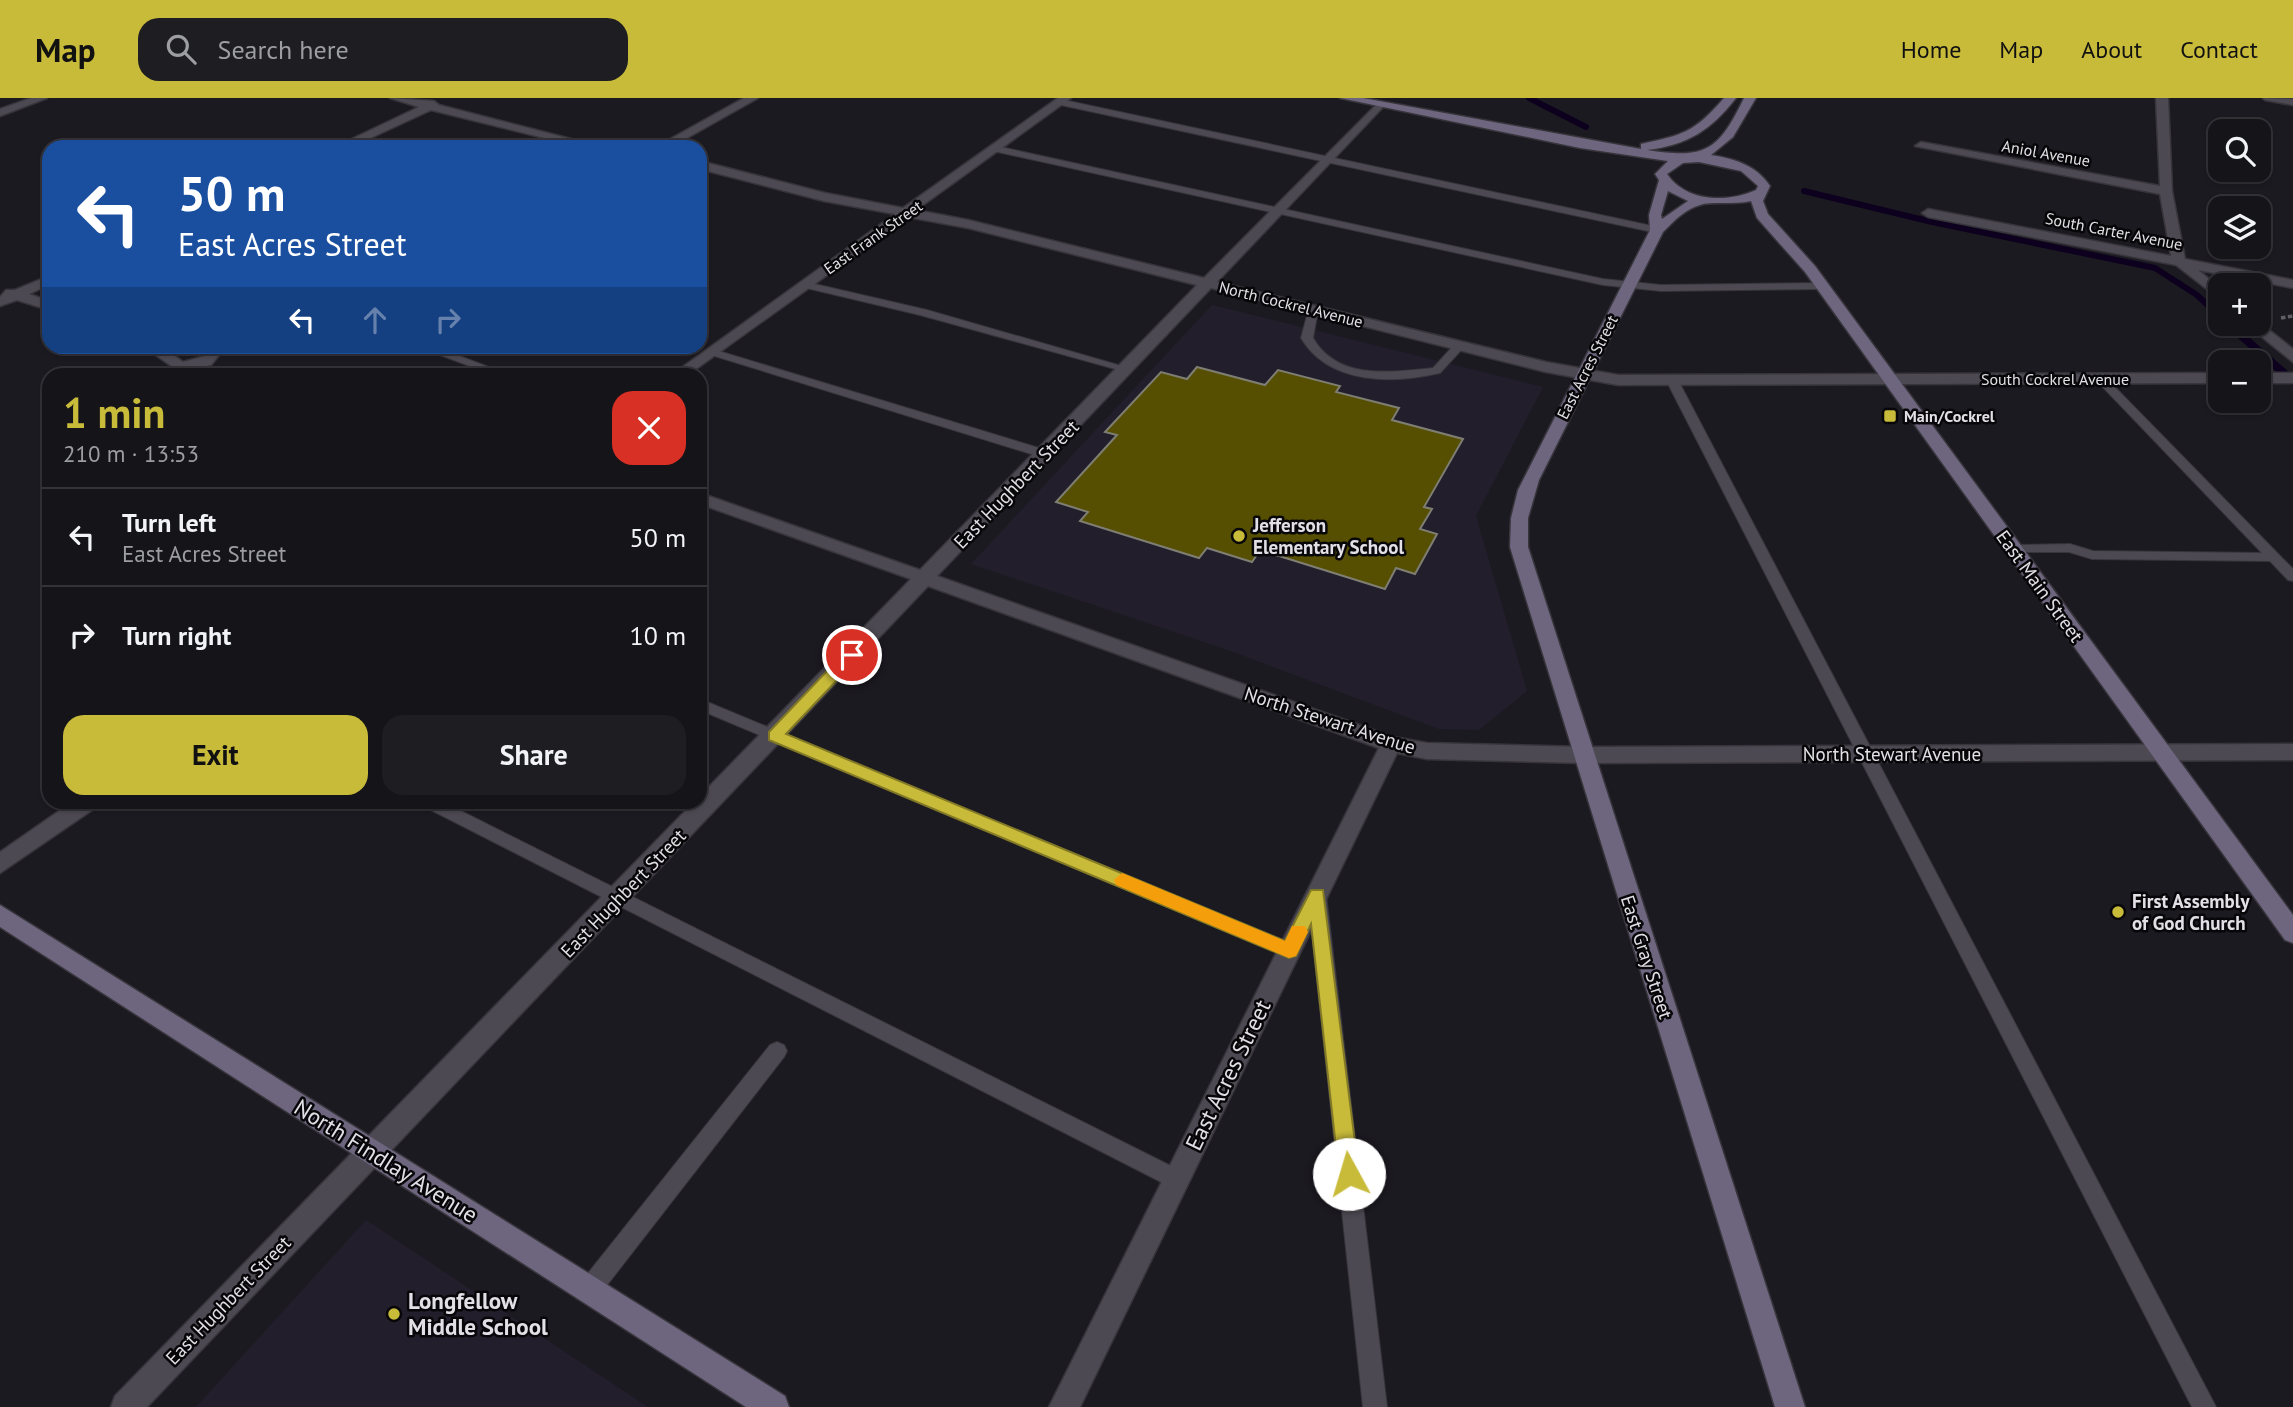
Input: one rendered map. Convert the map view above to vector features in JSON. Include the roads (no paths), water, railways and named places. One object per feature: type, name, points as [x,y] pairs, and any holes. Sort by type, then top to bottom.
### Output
[{"type":"street","points":[[0,113],[41,98]]},
{"type":"street","points":[[396,98],[567,140]]},
{"type":"street","points":[[356,140],[450,98]]},
{"type":"street","points":[[675,140],[752,98]]},
{"type":"street","points":[[1346,98],[1580,144],[1723,161],[1745,168],[1761,180],[1762,192],[1743,200],[1707,200]]},
{"type":"street","points":[[1608,148],[1658,146],[1691,137],[1707,127],[1730,98]]},
{"type":"street","points":[[1663,178],[1664,168],[1673,162],[1691,159],[1718,146],[1737,125],[1750,98]]},
{"type":"street","points":[[2162,98],[2166,191],[2179,261],[2208,285]]},
{"type":"street","points":[[2269,98],[2293,102]]},
{"type":"street","name":"East Frank Street","points":[[689,368],[1062,100]]},
{"type":"street","name":"East Hughbert Street","points":[[707,806],[1379,105]]},
{"type":"street","points":[[1737,125],[1737,149],[1745,168]]},
{"type":"street","name":"East Main Street","points":[[1580,144],[1642,163],[1674,190],[1707,200],[1741,215],[1785,242]]},
{"type":"street","name":"Aniol Avenue","points":[[1921,146],[2166,191]]},
{"type":"street","name":"North Cockrel Avenue","points":[[707,166],[824,197],[968,223],[1459,346],[1583,374],[1618,380],[1889,379]]},
{"type":"street","name":"East Acres Street","points":[[1657,230],[1655,215],[1663,178]]},
{"type":"street","name":"East Main Street","points":[[1762,192],[1757,201],[1762,215],[1822,286],[2293,933]]},
{"type":"street","name":"East Acres Street","points":[[1520,505],[1657,230],[1678,210],[1707,200]]},
{"type":"street","name":"South Carter Avenue","points":[[1928,213],[2293,284]]},
{"type":"street","points":[[0,302],[42,283]]},
{"type":"street","points":[[0,288],[42,304]]},
{"type":"street","points":[[2268,336],[2293,357]]},
{"type":"street","points":[[161,354],[180,367],[206,363],[213,354]]},
{"type":"street","points":[[2271,378],[2293,378]]},
{"type":"street","name":"South Cockrel Avenue","points":[[1889,379],[2208,379]]},
{"type":"street","name":"North Stewart Avenue","points":[[707,501],[1391,744],[1427,751],[1583,755],[2293,752]]},
{"type":"street","name":"East Gray Street","points":[[1520,505],[1516,526],[1521,558],[1790,1407]]},
{"type":"street","name":"East Acres Street","points":[[1064,1407],[1391,744]]},
{"type":"street","points":[[0,864],[77,809]]},
{"type":"street","name":"East Hughbert Street","points":[[126,1407],[704,809]]},
{"type":"street","name":"North Findlay Avenue","points":[[0,915],[774,1407]]},
{"type":"lane","points":[[1062,100],[1657,230]]},
{"type":"lane","points":[[996,149],[1603,282],[1661,288],[1822,286]]},
{"type":"lane","points":[[806,285],[936,315],[1126,369]]},
{"type":"lane","points":[[1313,310],[1307,338],[1314,350],[1338,367],[1376,377],[1436,371],[1459,346]]},
{"type":"lane","points":[[712,352],[1045,454]]},
{"type":"lane","points":[[444,354],[484,368]]},
{"type":"lane","points":[[2101,379],[2293,577]]},
{"type":"lane","points":[[1672,380],[2204,1407]]},
{"type":"lane","points":[[2013,549],[2070,548],[2092,555],[2274,557]]},
{"type":"lane","points":[[707,707],[1289,950]]},
{"type":"lane","points":[[443,809],[1176,1179]]},
{"type":"lane","points":[[1317,895],[1375,1407]]},
{"type":"lane","points":[[589,1290],[777,1051]]},
{"type":"waterway","points":[[1529,98],[1586,127]]},
{"type":"waterway","points":[[1804,191],[1932,222],[2155,268],[2197,295],[2208,305]]},
{"type":"waterway","points":[[2242,336],[2293,381]]},
{"type":"place","name":"Main/Cockrel","points":[[1890,416]]},
{"type":"place","name":"Jefferson Elementary School","points":[[1239,536]]},
{"type":"place","name":"First Assembly of God Church","points":[[2118,912]]},
{"type":"place","name":"Longfellow Middle School","points":[[394,1314]]}]
